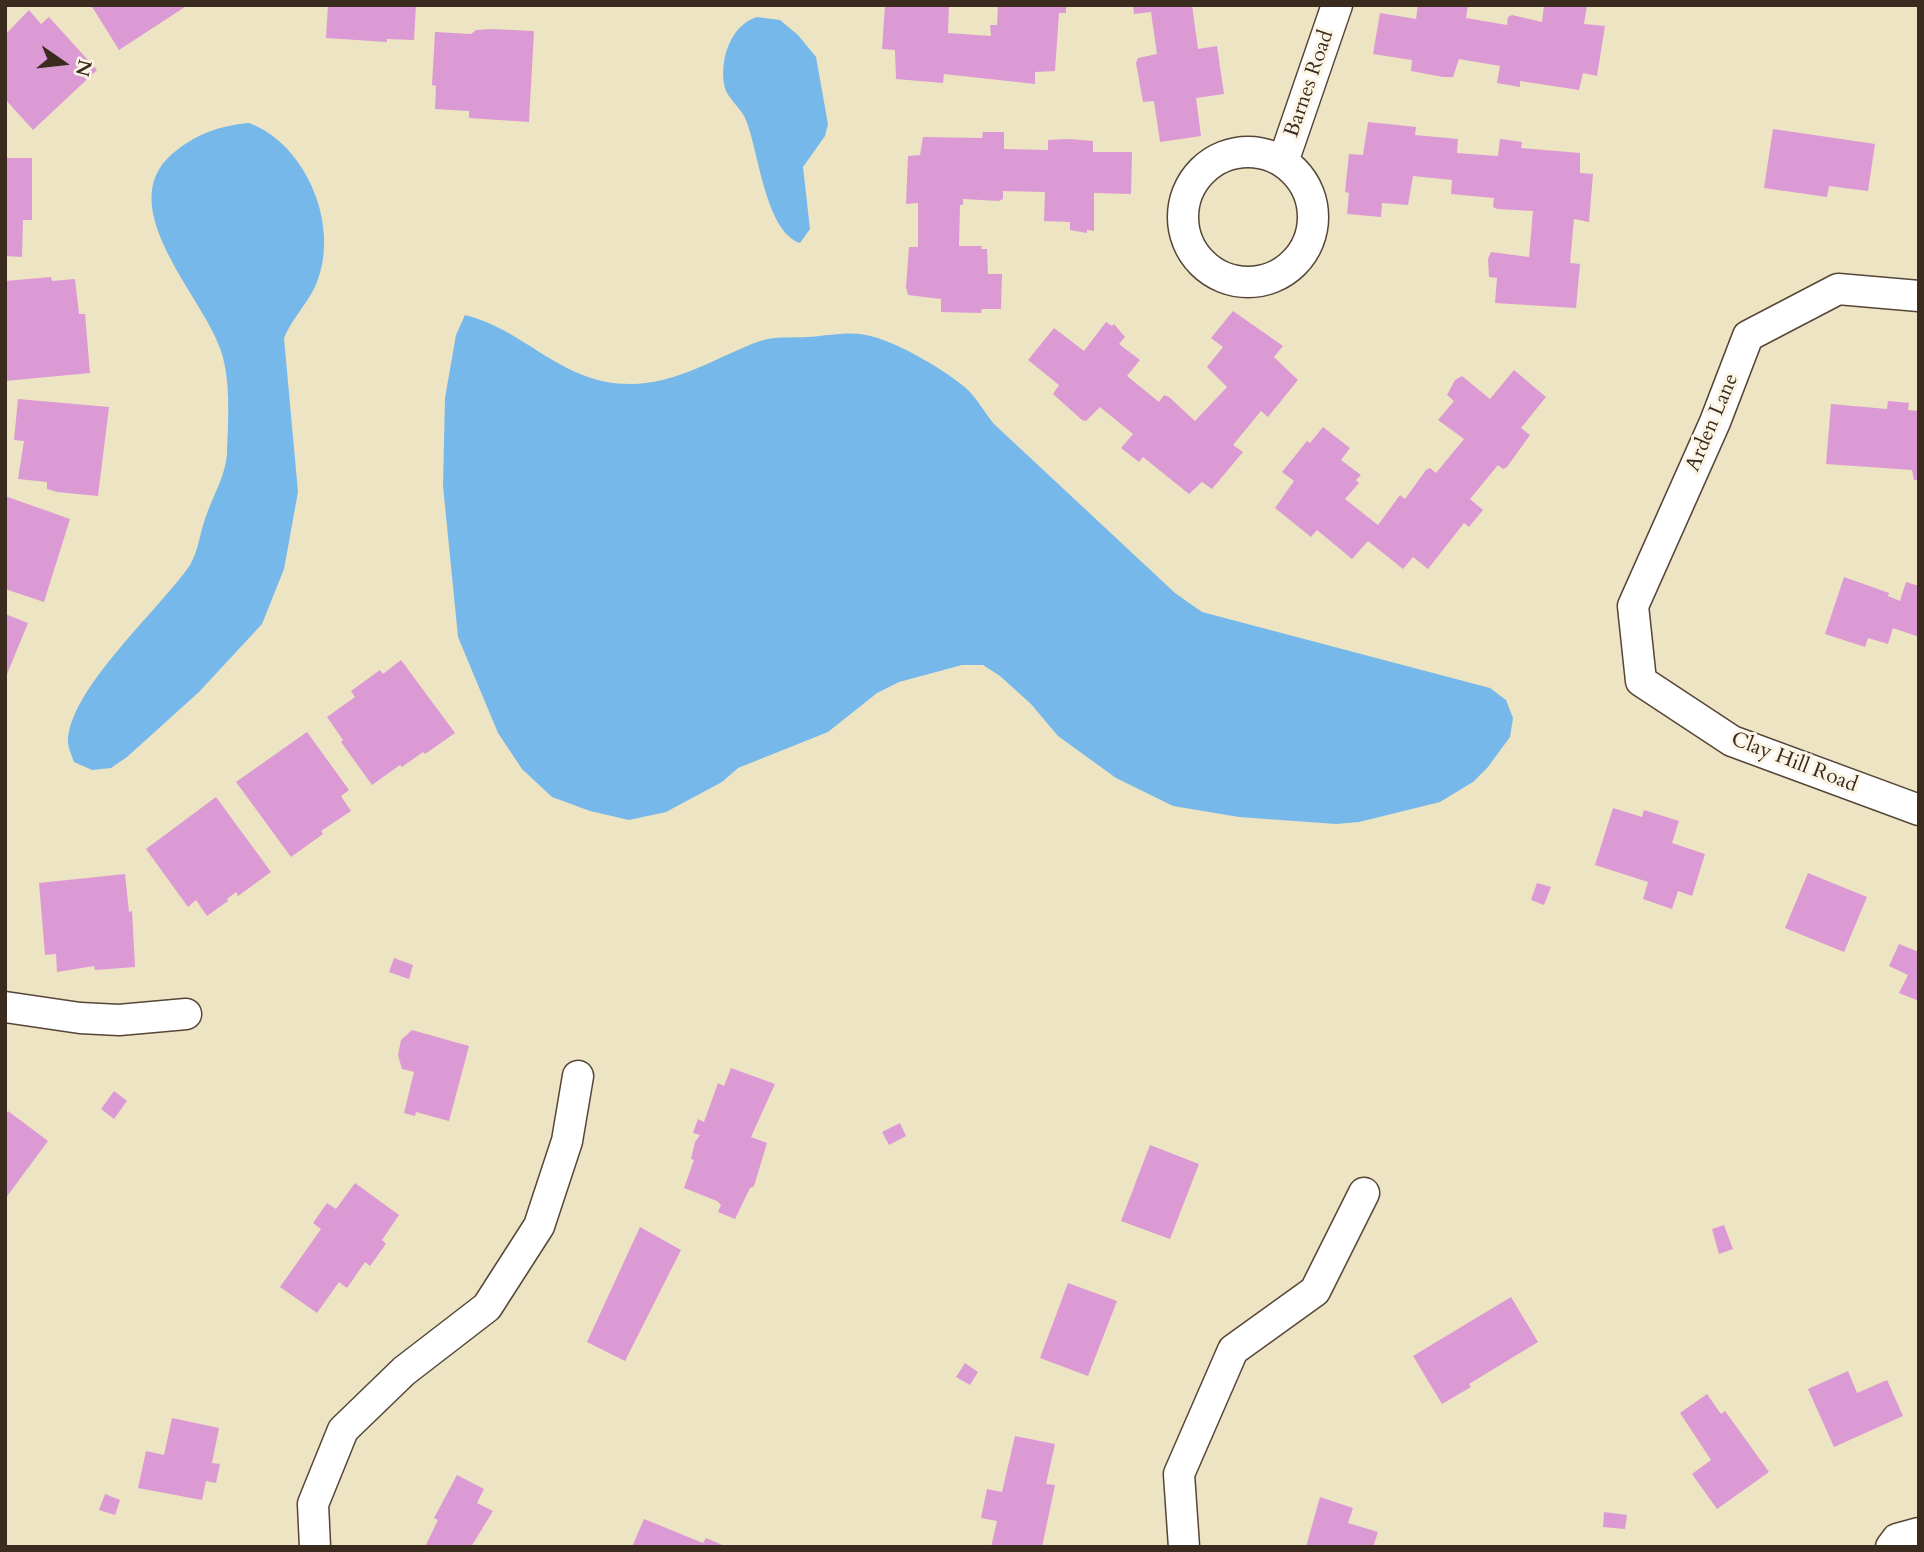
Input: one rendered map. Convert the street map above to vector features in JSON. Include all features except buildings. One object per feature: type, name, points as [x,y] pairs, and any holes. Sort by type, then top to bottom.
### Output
[{"type":"street","name":"Barnes Road","points":[[1283,162],[1337,5]]},
{"type":"street","name":"Barnes Road","points":[[1237,153],[1261,153],[1283,162],[1300,178],[1311,201],[1313,225],[1306,248],[1290,267],[1269,279],[1246,283],[1222,278],[1203,264],[1189,245],[1183,222],[1185,198],[1197,177],[1215,161],[1237,153]]},
{"type":"street","name":"Arden Lane","points":[[1641,681],[1633,606],[1715,422],[1748,336],[1838,289],[1919,296]]},
{"type":"street","name":"Clay Hill Road","points":[[1641,681],[1732,741],[1919,810]]},
{"type":"street","points":[[5,1007],[80,1018],[119,1020],[186,1014]]},
{"type":"street","points":[[315,1547],[313,1504],[343,1430],[404,1371],[487,1307],[539,1226],[567,1141],[578,1076]]},
{"type":"street","points":[[1184,1547],[1179,1474],[1233,1350],[1315,1291],[1364,1193]]},
{"type":"street","points":[[1891,1547],[1897,1539],[1919,1533]]},
{"type":"water","points":[[757,17],[780,20],[798,35],[816,57],[828,124],[825,136],[803,167],[810,229],[800,243],[788,236],[771,207],[746,120],[724,84],[724,64],[729,44],[740,27]]},
{"type":"water","points":[[249,123],[270,134],[288,149],[302,169],[314,191],[324,240],[322,264],[315,287],[284,338],[298,492],[284,569],[262,624],[199,692],[127,757],[111,768],[92,770],[74,762],[68,742],[72,721],[99,674],[190,565],[221,479],[227,454],[228,391],[222,354],[213,332],[168,254],[157,227],[152,200],[156,176],[172,154],[190,141],[217,129]]},
{"type":"water","points":[[465,315],[507,332],[584,375],[606,382],[630,384],[648,383],[681,375],[771,338],[854,334],[886,341],[932,364],[968,390],[994,424],[1175,593],[1202,612],[1490,688],[1506,700],[1513,718],[1510,737],[1473,782],[1440,802],[1359,822],[1336,824],[1239,817],[1173,806],[1116,778],[1058,736],[1031,704],[1000,676],[983,665],[962,665],[899,682],[877,693],[828,732],[738,768],[722,782],[666,812],[629,820],[590,811],[552,797],[522,769],[498,733],[458,637],[443,486],[445,398],[456,335]]}]
